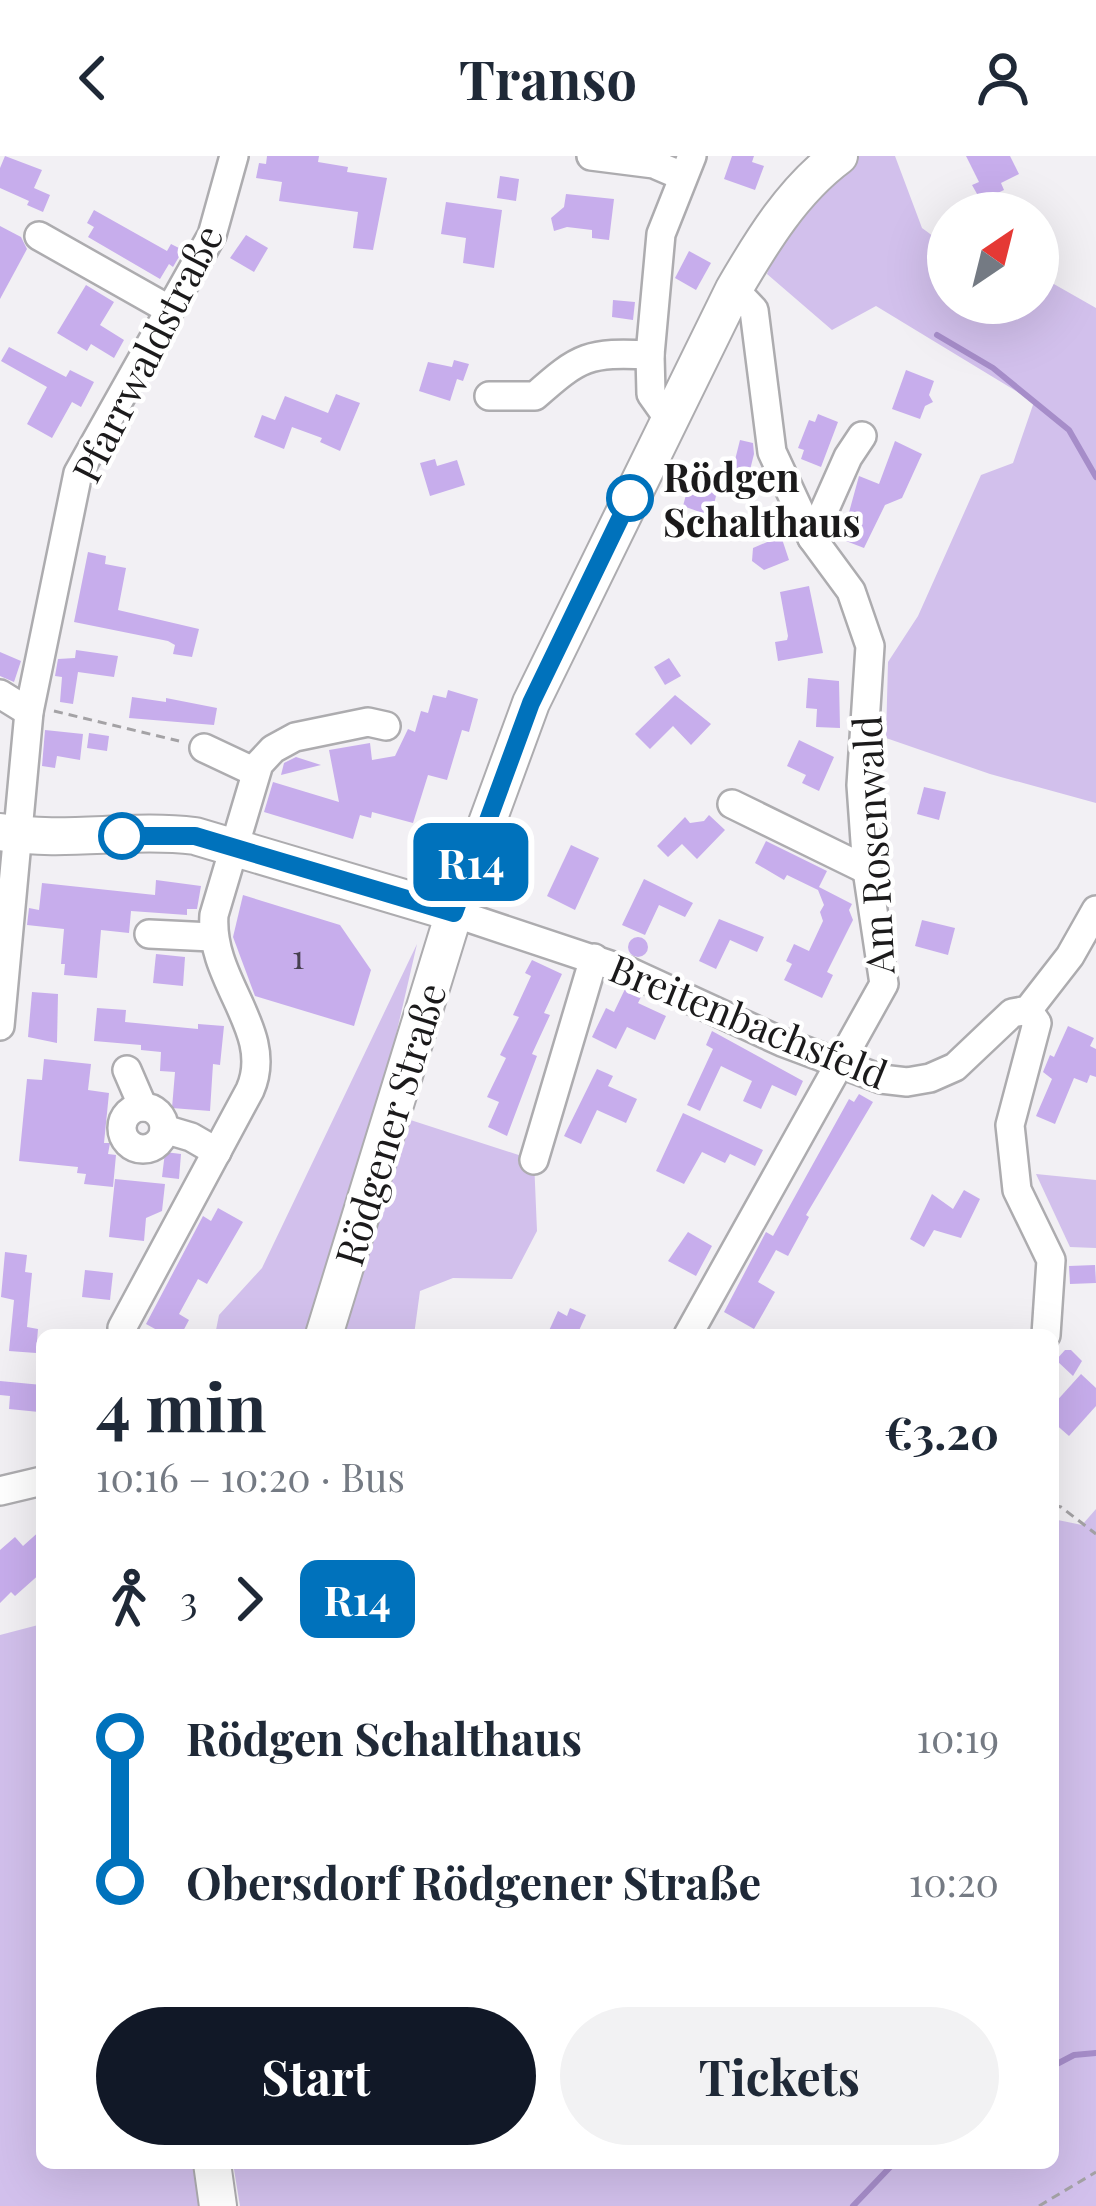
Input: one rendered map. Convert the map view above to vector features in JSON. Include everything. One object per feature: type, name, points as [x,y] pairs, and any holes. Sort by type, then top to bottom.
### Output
[{"type":"main road","name":"Rödgener Straße","points":[[326,1329],[454,913],[531,703],[734,289],[777,221],[838,156]]},
{"type":"main road","points":[[9,833],[80,838],[168,833],[236,846],[454,913]]},
{"type":"main road","points":[[213,2169],[218,2206]]},
{"type":"street","name":"Pfarrwaldstraße","points":[[0,1026],[9,833],[18,810],[29,712],[78,473],[212,235],[235,156]]},
{"type":"street","points":[[591,156],[687,166],[661,234],[650,355],[652,394],[668,418]]},
{"type":"street","points":[[39,236],[170,310]]},
{"type":"street","name":"Am Rosenwald","points":[[691,1329],[884,984],[867,871],[861,785],[869,646],[851,591],[812,538],[772,452],[754,310],[734,289]]},
{"type":"street","points":[[489,396],[535,396],[575,360],[619,353],[650,355]]},
{"type":"street","points":[[812,538],[862,436]]},
{"type":"street","points":[[0,694],[29,712]]},
{"type":"street","points":[[122,1328],[258,1067],[254,1036],[219,967],[212,937],[254,772],[273,749],[295,737],[368,722],[386,727]]},
{"type":"street","points":[[204,748],[254,772]]},
{"type":"street","points":[[732,804],[867,871]]},
{"type":"street","name":"Breitenbachsfeld","points":[[454,913],[594,958],[842,1064],[907,1082],[955,1067],[1012,1013],[1028,1010],[1070,956],[1096,910]]},
{"type":"street","points":[[149,934],[212,937]]},
{"type":"street","points":[[534,1160],[594,958]]},
{"type":"street","points":[[1028,1010],[1037,1023],[1035,1039],[1010,1125],[1017,1190],[1051,1260],[1046,1329]]},
{"type":"street","points":[[127,1070],[143,1107]]},
{"type":"street","points":[[164,1130],[158,1142],[146,1149],[127,1142],[122,1122],[130,1111],[143,1107],[155,1112],[164,1130],[217,1152]]},
{"type":"street","points":[[0,1491],[36,1482]]},
{"type":"path","points":[[29,712],[40,707],[204,748]]},
{"type":"path","points":[[1059,1506],[1096,1534]]},
{"type":"path","points":[[1039,2206],[1096,2172]]},
{"type":"shaded area","points":[[839,156],[895,156],[927,232],[927,324],[1059,324],[1059,287],[1096,308],[1096,803],[990,774],[886,738],[888,662],[918,616],[981,475],[1013,463],[1034,402],[876,306],[832,330],[767,274],[792,202]]},
{"type":"shaded area","points":[[417,944],[378,1113],[317,1329],[216,1329],[219,1315],[262,1268]]},
{"type":"shaded area","points":[[392,1114],[534,1160],[537,1231],[512,1279],[453,1278],[420,1291],[415,1329],[326,1329]]},
{"type":"shaded area","points":[[1036,1174],[1096,1180],[1096,1248],[1070,1247]]},
{"type":"shaded area","points":[[1096,1509],[1096,2206],[240,2206],[234,2169],[1059,2169],[1059,1520],[1082,1525]]},
{"type":"shaded area","points":[[36,1626],[36,2169],[203,2169],[207,2206],[0,2206],[0,1635]]},
{"type":"building","points":[[5,156],[42,170],[34,188],[50,195],[43,212],[0,188]]},
{"type":"building","points":[[267,156],[319,156],[318,162],[348,167],[347,172],[387,178],[373,250],[353,248],[358,212],[279,201],[282,182],[256,178],[259,163],[266,164]]},
{"type":"building","points":[[732,156],[754,156],[752,162],[764,166],[755,190],[724,179]]},
{"type":"building","points":[[966,156],[1010,156],[1019,174],[1001,183],[1004,190],[1000,192],[976,192],[972,185],[979,182]]},
{"type":"building","points":[[500,176],[519,179],[516,201],[497,198]]},
{"type":"building","points":[[566,194],[614,199],[609,240],[592,238],[592,230],[567,227],[554,231],[551,218],[564,207]]},
{"type":"building","points":[[446,202],[502,210],[494,268],[463,263],[466,238],[441,234]]},
{"type":"building","points":[[94,210],[167,251],[171,244],[183,250],[160,279],[88,237],[94,227],[87,223]]},
{"type":"building","points":[[0,226],[21,237],[27,249],[0,299]]},
{"type":"building","points":[[246,235],[268,248],[254,272],[230,258]]},
{"type":"building","points":[[689,251],[711,263],[696,290],[675,278]]},
{"type":"building","points":[[86,285],[114,302],[100,325],[124,340],[114,358],[91,344],[87,351],[57,333]]},
{"type":"building","points":[[613,300],[635,302],[633,320],[612,317]]},
{"type":"building","points":[[9,347],[66,377],[70,370],[94,382],[81,407],[72,402],[52,438],[27,424],[47,387],[1,361]]},
{"type":"building","points":[[454,360],[469,364],[463,381],[457,379],[450,401],[419,391],[428,362],[452,367]]},
{"type":"building","points":[[906,370],[934,381],[929,395],[933,402],[925,406],[920,419],[892,409]]},
{"type":"building","points":[[336,394],[360,403],[340,451],[292,427],[284,449],[254,437],[262,415],[275,420],[285,396],[328,413]]},
{"type":"building","points":[[818,414],[838,422],[821,467],[801,459],[804,450],[798,448],[809,420],[815,422]]},
{"type":"building","points":[[740,440],[753,443],[754,454],[743,498],[717,492],[711,516],[683,506],[687,491],[694,493],[703,473],[730,480]]},
{"type":"building","points":[[895,441],[922,454],[902,498],[885,505],[864,548],[833,536],[845,527],[859,476],[879,484]]},
{"type":"building","points":[[435,459],[437,466],[457,460],[465,485],[430,496],[420,463]]},
{"type":"building","points":[[781,536],[789,560],[764,570],[752,561],[753,548]]},
{"type":"building","points":[[88,552],[106,556],[105,564],[126,568],[118,610],[199,629],[192,657],[173,654],[175,645],[168,641],[74,622]]},
{"type":"building","points":[[809,586],[823,653],[778,661],[775,642],[788,636],[780,592]]},
{"type":"building","points":[[76,650],[118,656],[114,677],[78,672],[73,704],[60,702],[62,677],[55,676],[58,659],[75,658]]},
{"type":"building","points":[[0,652],[21,661],[14,682],[0,676]]},
{"type":"building","points":[[669,658],[681,676],[665,685],[654,667]]},
{"type":"building","points":[[808,678],[839,681],[840,728],[816,727],[817,709],[806,708]]},
{"type":"building","points":[[448,690],[478,699],[469,732],[462,730],[447,780],[428,775],[413,823],[372,812],[371,818],[360,815],[353,839],[264,812],[273,782],[339,802],[329,750],[370,743],[372,760],[395,756],[408,729],[415,732],[421,711],[428,713],[433,695],[446,698]]},
{"type":"building","points":[[675,695],[711,724],[691,745],[673,726],[650,749],[635,734]]},
{"type":"building","points":[[132,697],[217,708],[214,725],[129,718]]},
{"type":"building","points":[[45,730],[83,734],[80,760],[57,756],[55,768],[42,766]]},
{"type":"building","points":[[89,733],[109,736],[107,751],[87,748]]},
{"type":"building","points":[[799,740],[834,757],[819,791],[802,783],[806,775],[787,766]]},
{"type":"building","points":[[296,757],[321,765],[281,775],[284,763]]},
{"type":"building","points":[[924,787],[946,792],[939,820],[917,814]]},
{"type":"building","points":[[709,815],[725,830],[697,859],[682,844],[668,857],[657,846],[685,817],[690,823]]},
{"type":"building","points":[[766,841],[827,871],[819,887],[852,904],[853,920],[827,972],[833,975],[822,998],[784,980],[794,944],[809,951],[823,921],[824,905],[818,890],[787,875],[784,880],[755,863]]},
{"type":"building","points":[[571,845],[599,858],[575,910],[547,896]]},
{"type":"building","points":[[644,879],[693,903],[685,917],[659,905],[645,935],[622,925]]},
{"type":"building","points":[[156,880],[201,886],[197,909],[187,909],[187,915],[131,911],[129,933],[101,930],[97,978],[64,975],[64,929],[27,925],[29,908],[39,910],[42,883],[155,895]]},
{"type":"building","points":[[243,895],[340,925],[371,970],[354,1026],[255,996],[233,937]]},
{"type":"building","points":[[719,919],[764,937],[757,952],[730,940],[716,969],[699,961]]},
{"type":"building","points":[[922,920],[955,928],[948,955],[915,946]]},
{"type":"building","points":[[638,937],[648,947],[638,957],[628,947]]},
{"type":"building","points":[[156,954],[185,957],[183,986],[153,983]]},
{"type":"building","points":[[532,960],[562,974],[544,1013],[550,1015],[532,1054],[537,1056],[507,1136],[488,1127],[499,1102],[487,1097],[506,1058],[500,1055],[519,1017],[513,1015],[531,976],[525,973]]},
{"type":"building","points":[[625,989],[641,997],[638,1003],[666,1016],[655,1040],[627,1027],[616,1049],[592,1037],[606,1008],[614,1012]]},
{"type":"building","points":[[32,992],[58,994],[57,1043],[28,1037]]},
{"type":"building","points":[[97,1008],[126,1010],[125,1022],[198,1029],[198,1024],[224,1026],[220,1065],[213,1064],[210,1111],[172,1108],[175,1072],[160,1071],[161,1052],[141,1050],[141,1045],[94,1041]]},
{"type":"building","points":[[1068,1026],[1094,1038],[1090,1046],[1096,1049],[1096,1077],[1090,1075],[1087,1083],[1074,1078],[1055,1124],[1036,1116],[1052,1079],[1043,1072]]},
{"type":"building","points":[[712,1031],[803,1081],[796,1096],[772,1085],[761,1109],[743,1101],[752,1081],[721,1066],[700,1111],[687,1105],[713,1049],[706,1045]]},
{"type":"building","points":[[44,1059],[91,1064],[88,1090],[109,1093],[104,1143],[110,1143],[108,1154],[116,1155],[113,1187],[84,1184],[86,1174],[77,1173],[78,1167],[19,1161],[27,1079],[42,1080]]},
{"type":"building","points":[[597,1069],[613,1076],[608,1086],[637,1099],[626,1123],[597,1110],[581,1144],[564,1136]]},
{"type":"building","points":[[859,1094],[873,1102],[806,1215],[788,1256],[776,1250],[758,1282],[775,1292],[754,1329],[724,1312],[766,1232],[773,1236],[849,1099],[854,1102]]},
{"type":"building","points":[[683,1113],[763,1150],[755,1166],[730,1154],[725,1163],[702,1152],[684,1184],[656,1171]]},
{"type":"building","points":[[165,1152],[181,1154],[179,1179],[162,1177]]},
{"type":"building","points":[[115,1179],[165,1184],[162,1211],[146,1218],[144,1241],[109,1237]]},
{"type":"building","points":[[964,1190],[980,1199],[961,1238],[934,1230],[924,1247],[910,1239],[932,1194],[953,1209]]},
{"type":"building","points":[[218,1208],[243,1222],[207,1284],[198,1279],[179,1314],[189,1320],[184,1329],[155,1329],[146,1324],[203,1216],[211,1221]]},
{"type":"building","points":[[688,1232],[712,1246],[696,1276],[668,1261]]},
{"type":"building","points":[[5,1252],[27,1255],[25,1272],[32,1273],[27,1327],[38,1329],[36,1353],[9,1351],[14,1300],[1,1297]]},
{"type":"building","points":[[1095,1265],[1096,1283],[1070,1284],[1069,1266]]},
{"type":"building","points":[[85,1270],[113,1273],[110,1300],[82,1297]]},
{"type":"building","points":[[570,1308],[586,1315],[580,1329],[550,1329],[558,1311],[567,1316]]},
{"type":"building","points":[[1071,1350],[1082,1361],[1073,1376],[1059,1363],[1059,1357]]},
{"type":"building","points":[[1081,1374],[1096,1388],[1096,1406],[1069,1436],[1059,1427],[1059,1398]]},
{"type":"building","points":[[0,1381],[36,1384],[36,1412],[9,1409],[10,1396],[0,1395]]},
{"type":"building","points":[[36,1534],[36,1577],[0,1603],[0,1550],[15,1537],[23,1546]]},
{"type":"waterway","points":[[937,335],[993,368],[1069,430],[1096,477]]},
{"type":"waterway","points":[[1059,2063],[1074,2055],[1096,2053]]},
{"type":"waterway","points":[[853,2206],[888,2169]]},
{"type":"bus line","name":"R14","points":[[122,836],[195,836],[454,913],[531,703],[630,498]]},
{"type":"place","name":"Rödgen Schalthaus","points":[[630,498]]}]
